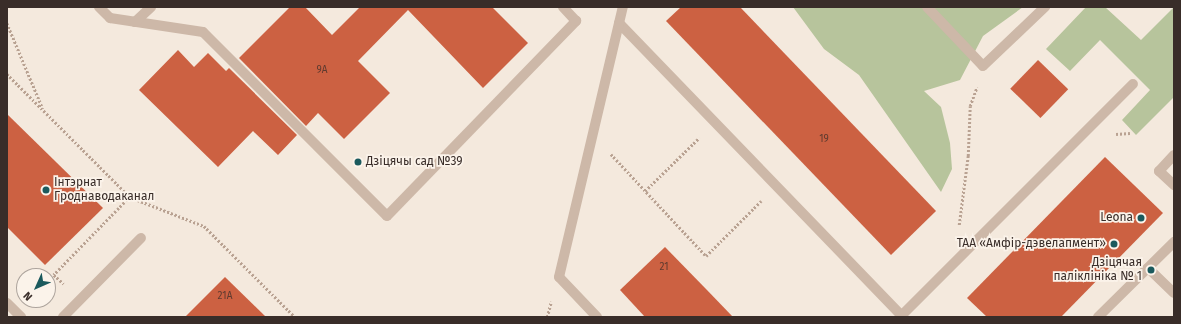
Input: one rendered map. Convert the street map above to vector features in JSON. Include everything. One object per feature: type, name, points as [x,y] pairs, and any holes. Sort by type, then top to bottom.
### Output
[{"type":"lane","points":[[99,7],[110,18],[203,32],[387,216],[576,21],[563,7]]},
{"type":"lane","points":[[135,22],[151,7]]},
{"type":"lane","points":[[597,317],[559,277],[623,7]]},
{"type":"lane","points":[[927,7],[983,66],[1045,7]]},
{"type":"lane","points":[[619,23],[902,316],[1133,84]]},
{"type":"lane","points":[[1174,156],[1159,171],[1174,185]]},
{"type":"lane","points":[[63,317],[141,238]]},
{"type":"lane","points":[[1098,317],[1174,242]]},
{"type":"lane","points":[[1148,268],[1174,293]]},
{"type":"lane","points":[[7,303],[21,317]]},
{"type":"path","points":[[7,23],[44,111]]},
{"type":"path","points":[[956,262],[968,156],[970,106],[985,64]]},
{"type":"path","points":[[7,74],[130,197],[204,226],[296,317]]},
{"type":"path","points":[[645,191],[715,122]]},
{"type":"path","points":[[593,134],[706,256],[750,212]]},
{"type":"path","points":[[80,301],[54,275],[130,197]]},
{"type":"green space","points":[[793,7],[1023,7],[983,36],[960,80],[924,91],[941,107],[950,143],[952,169],[941,192],[859,75],[824,49]]},
{"type":"green space","points":[[1086,7],[1105,7],[1141,40],[1174,7],[1174,97],[1136,135],[1122,120],[1150,90],[1100,40],[1070,71],[1046,49]]},
{"type":"building","points":[[290,7],[305,7],[332,35],[360,7],[492,7],[528,43],[483,88],[408,10],[358,61],[390,93],[344,139],[318,113],[306,126],[239,58]]},
{"type":"building","points":[[681,7],[740,7],[936,211],[891,255],[666,21]]},
{"type":"building","points":[[178,50],[194,67],[208,53],[226,71],[229,68],[297,135],[278,155],[253,131],[218,167],[139,90]]},
{"type":"building","points":[[1038,60],[1068,89],[1040,118],[1010,89]]},
{"type":"building","name":"Інтэрнат Гроднаводаканал","points":[[7,114],[103,208],[45,265],[7,227]]},
{"type":"building","points":[[1105,157],[1163,213],[1061,317],[987,317],[967,298]]},
{"type":"building","points":[[665,247],[733,317],[645,317],[620,290]]},
{"type":"building","points":[[225,277],[266,317],[185,317]]},
{"type":"place","name":"Дзіцячы сад №39","points":[[358,162]]},
{"type":"place","name":"Інтэрнат Гроднаводаканал","points":[[46,190]]},
{"type":"place","name":"Leona","points":[[1141,218]]},
{"type":"place","name":"ТАА «Амфір-дэвелапмент»","points":[[1114,244]]},
{"type":"place","name":"Дзіцячая паліклініка № 1","points":[[1151,270]]}]
